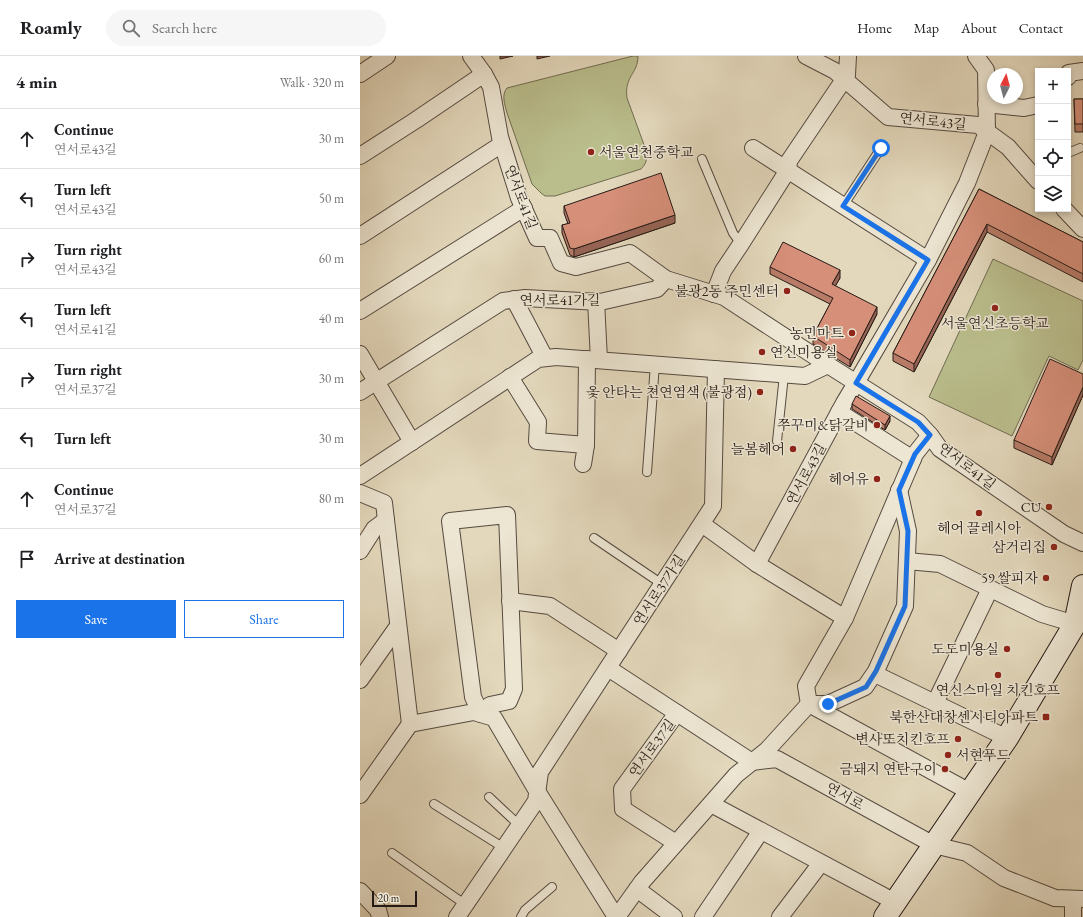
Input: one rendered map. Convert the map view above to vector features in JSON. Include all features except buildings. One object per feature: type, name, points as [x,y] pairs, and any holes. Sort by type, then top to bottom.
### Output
[{"type":"main road","points":[[890,910],[1079,629],[1083,586]]},
{"type":"street","points":[[360,74],[387,56]]},
{"type":"street","name":"연서로41길","points":[[471,56],[491,87],[500,137],[519,198],[537,238],[550,238],[561,263],[576,267],[630,254],[666,279],[724,297],[918,422],[940,448],[1064,534],[1083,543]]},
{"type":"street","name":"연서로43길","points":[[806,56],[835,71],[888,117],[978,125],[1033,167]]},
{"type":"street","points":[[714,294],[723,271],[788,170],[789,161],[847,74],[848,56]]},
{"type":"street","points":[[976,56],[986,70],[987,132]]},
{"type":"street","points":[[1071,73],[1083,71]]},
{"type":"street","points":[[360,156],[484,74]]},
{"type":"street","points":[[986,104],[1024,108],[1035,106]]},
{"type":"street","name":"연서로43길","points":[[757,564],[839,412],[928,260],[967,183],[987,132]]},
{"type":"street","points":[[360,236],[502,144]]},
{"type":"street","points":[[753,148],[928,260]]},
{"type":"street","points":[[360,311],[524,208]]},
{"type":"street","points":[[1067,212],[1083,229]]},
{"type":"street","name":"연서로41가길","points":[[360,392],[503,301],[525,298],[600,302],[656,289],[666,279]]},
{"type":"street","points":[[514,299],[545,358]]},
{"type":"street","points":[[583,464],[593,359],[596,301]]},
{"type":"street","points":[[360,354],[412,442]]},
{"type":"street","points":[[360,476],[538,359],[556,357],[593,359],[805,376],[828,365]]},
{"type":"street","name":"연서로37가길","points":[[461,911],[536,801],[540,772],[713,506],[716,369]]},
{"type":"street","points":[[510,378],[538,422],[537,441],[586,445]]},
{"type":"street","points":[[839,412],[913,459]]},
{"type":"street","points":[[809,704],[806,686],[845,618],[915,454],[930,435]]},
{"type":"street","points":[[410,724],[474,712],[494,718],[537,791],[617,917],[637,889],[736,775],[767,750],[809,704],[828,704],[866,687],[875,674],[905,606],[908,531],[899,490]]},
{"type":"street","points":[[360,493],[384,503],[410,724],[360,795]]},
{"type":"street","points":[[507,515],[514,689],[509,701],[490,705],[481,714],[474,697],[450,521],[507,515]]},
{"type":"street","points":[[360,551],[374,528],[386,520]]},
{"type":"street","points":[[702,524],[757,564],[845,618]]},
{"type":"street","points":[[906,561],[940,564],[1042,614],[1079,629]]},
{"type":"street","points":[[934,703],[990,589]]},
{"type":"street","points":[[510,601],[550,606],[619,651]]},
{"type":"street","points":[[360,680],[398,626]]},
{"type":"street","points":[[608,668],[677,713]]},
{"type":"street","points":[[875,674],[1006,738]]},
{"type":"street","points":[[809,704],[970,792]]},
{"type":"street","name":"연서로37길","points":[[676,843],[623,808],[622,789],[677,713],[752,762]]},
{"type":"street","name":"연서로","points":[[752,762],[777,759],[934,845],[967,853],[1004,878],[1055,898],[1078,899]]},
{"type":"street","points":[[711,804],[821,863],[890,910]]},
{"type":"street","points":[[702,917],[761,831]]},
{"type":"street","points":[[780,917],[821,863]]},
{"type":"street","points":[[637,889],[674,917]]},
{"type":"street","points":[[360,891],[378,910],[380,917]]},
{"type":"street","points":[[1073,917],[1078,899]]},
{"type":"lane","points":[[843,206],[881,148]]},
{"type":"lane","points":[[1071,152],[1080,148]]},
{"type":"lane","points":[[702,159],[733,233],[741,244]]},
{"type":"lane","points":[[647,472],[654,364]]},
{"type":"lane","points":[[777,441],[784,375]]},
{"type":"lane","points":[[594,538],[662,584]]},
{"type":"lane","points":[[489,797],[519,826]]},
{"type":"lane","points":[[434,804],[504,848]]},
{"type":"lane","points":[[392,853],[461,911]]},
{"type":"lane","points":[[521,917],[525,910],[552,887]]},
{"type":"green space","points":[[638,56],[636,67],[627,85],[627,98],[647,153],[644,165],[641,169],[555,196],[545,196],[532,184],[507,113],[504,100],[505,91],[507,88]]},
{"type":"green space","points":[[993,259],[1083,301],[1083,360],[1078,370],[1049,356],[1012,436],[929,397]]},
{"type":"place","name":"서울연천중학교","points":[[591,152]]},
{"type":"place","name":"불광2동 주민센터","points":[[787,291]]},
{"type":"place","name":"서울연신초등학교","points":[[995,308]]},
{"type":"place","name":"농민마트","points":[[852,333]]},
{"type":"place","name":"연신미용실","points":[[762,352]]},
{"type":"place","name":"옻 안타는 쳔연염색 (불광점)","points":[[760,392]]},
{"type":"place","name":"쭈꾸미&닭갈비","points":[[877,425]]},
{"type":"place","name":"늘봄헤어","points":[[793,449]]},
{"type":"place","name":"헤어유","points":[[877,479]]},
{"type":"place","name":"CU","points":[[1049,507]]},
{"type":"place","name":"헤어 끌레시아","points":[[979,513]]},
{"type":"place","name":"삼거리집","points":[[1054,547]]},
{"type":"place","name":"59 쌀피자","points":[[1046,578]]},
{"type":"place","name":"도도미용실","points":[[1007,649]]},
{"type":"place","name":"연신스마일 치킨호프","points":[[998,675]]},
{"type":"place","name":"북한산대창센시티아파트","points":[[1046,717]]},
{"type":"place","name":"변사또치킨호프","points":[[958,739]]},
{"type":"place","name":"서현푸드","points":[[948,755]]},
{"type":"place","name":"금돼지 연탄구이","points":[[945,769]]},
{"type":"route","points":[[828,704],[866,687],[876,671],[905,606],[908,531],[899,490],[915,454],[930,435],[918,422],[856,383],[928,260],[843,206],[881,148]]}]
